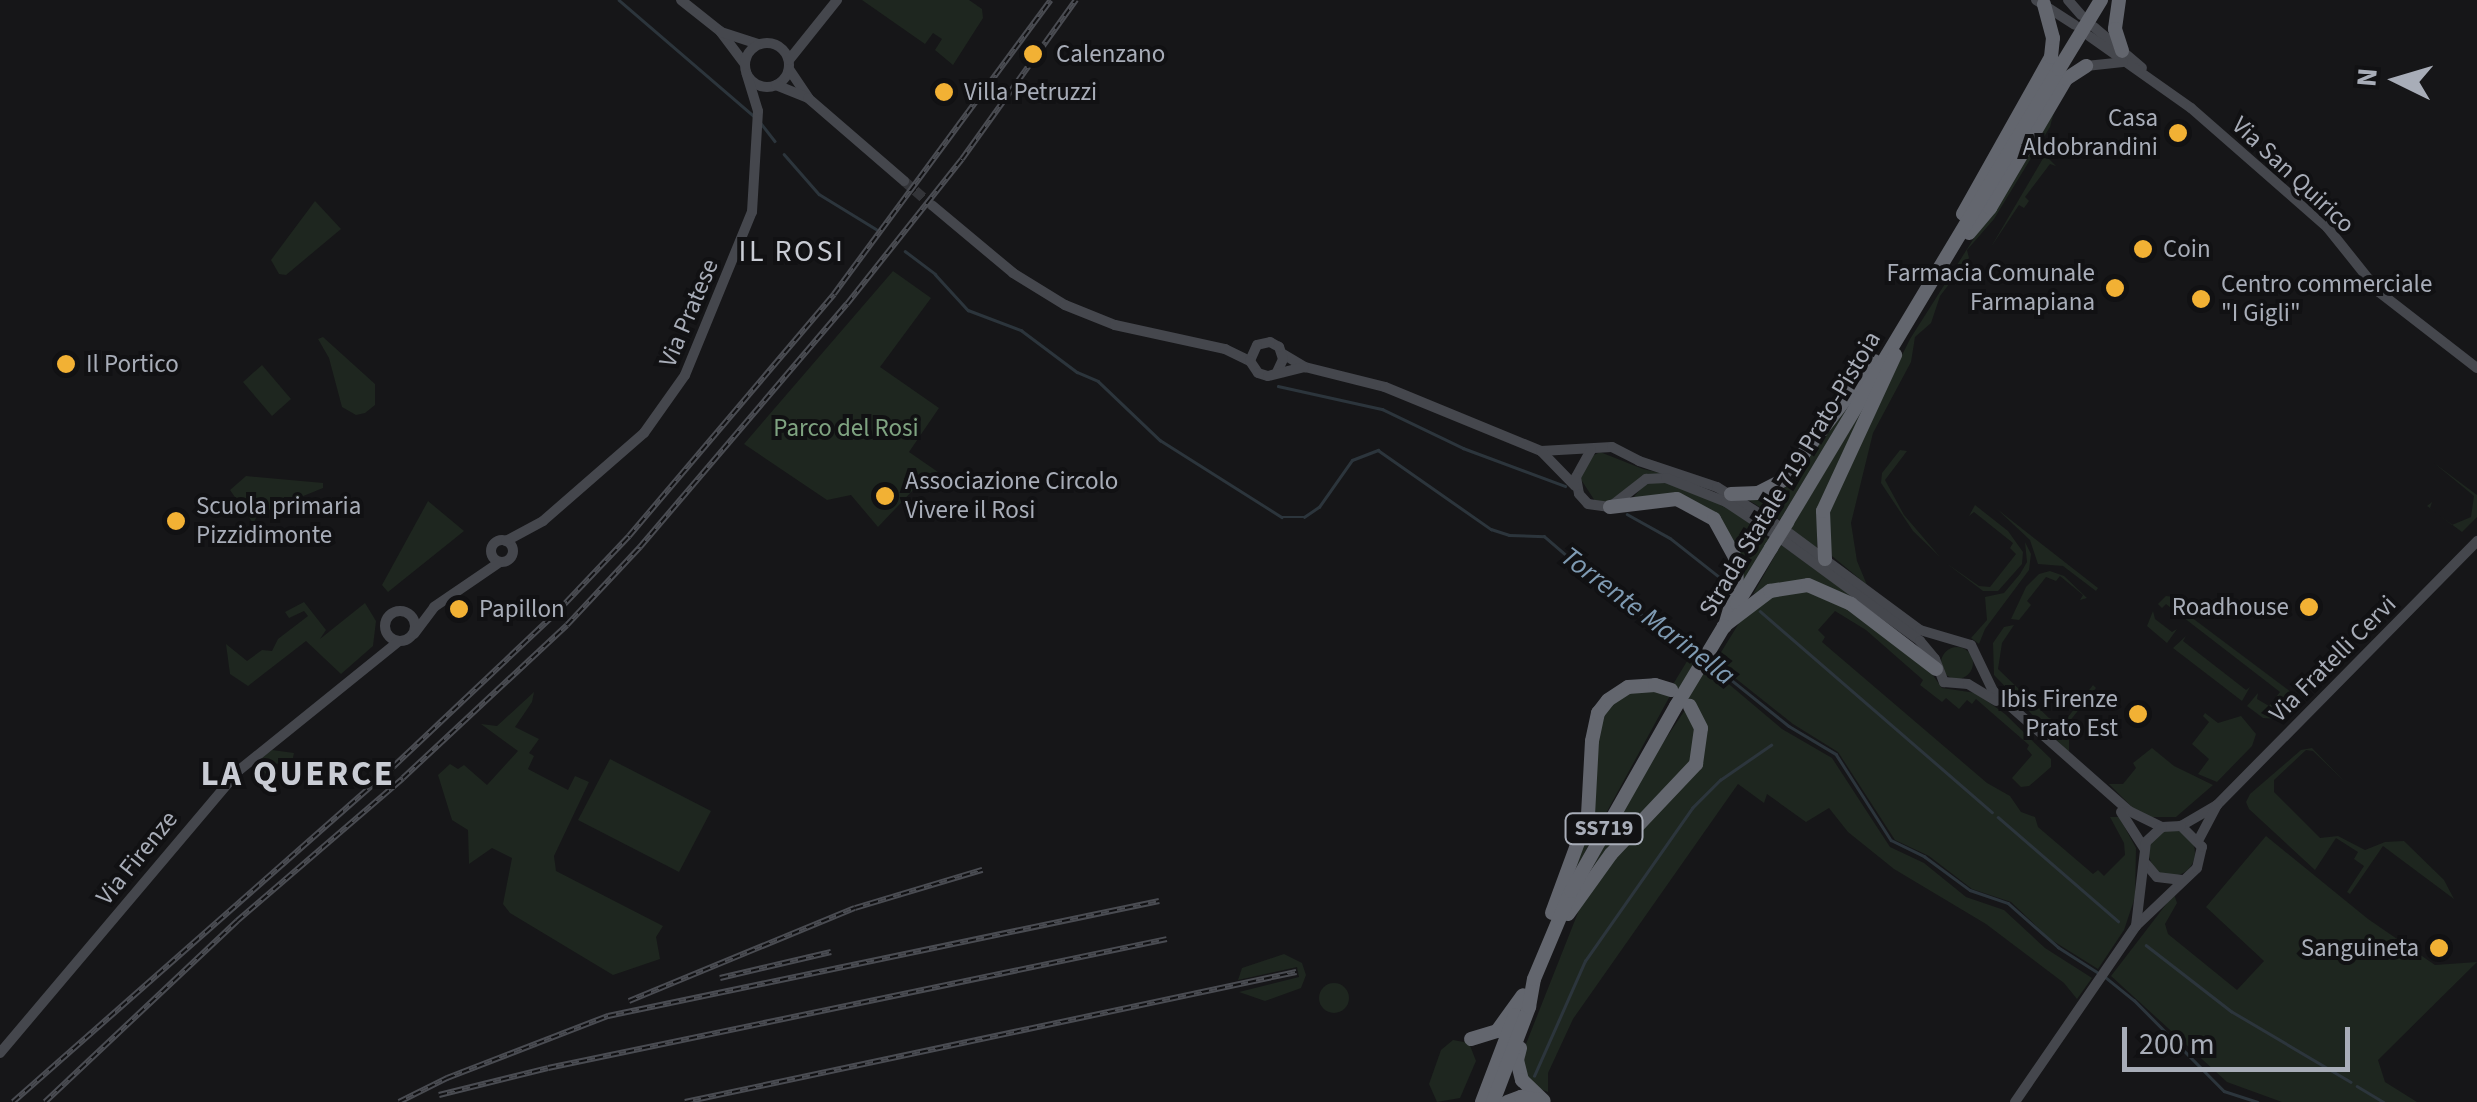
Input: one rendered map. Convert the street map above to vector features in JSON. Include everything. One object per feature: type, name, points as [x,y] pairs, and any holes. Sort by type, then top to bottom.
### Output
[{"type":"highway","name":"Strada Statale 719 Prato-Pistoia","points":[[1492,1102],[1542,958],[1590,854],[1683,706],[1724,626],[2101,0]]},
{"type":"highway","points":[[2119,0],[2115,30],[2123,56]]},
{"type":"highway","points":[[1937,272],[1973,192],[2051,56],[2053,38],[2040,2]]},
{"type":"highway","points":[[1937,272],[1990,208],[2066,79],[2086,66]]},
{"type":"highway","points":[[1731,494],[1758,493],[1783,480],[1912,313]]},
{"type":"highway","points":[[1825,559],[1820,533],[1823,511],[1912,313]]},
{"type":"highway","points":[[1610,507],[1677,499],[1714,519],[1736,559],[1737,585],[1724,626]]},
{"type":"highway","points":[[1724,626],[1770,591],[1808,585],[1851,604],[1936,664]]},
{"type":"highway","points":[[1542,958],[1553,910],[1588,815],[1593,729],[1598,714],[1608,700],[1628,687],[1655,685],[1671,690]]},
{"type":"highway","points":[[1542,958],[1611,854],[1696,764],[1701,728],[1683,706]]},
{"type":"highway","name":"Strada Statale 719 Prato-Pistoia","points":[[1482,1102],[1526,1001]]},
{"type":"highway","points":[[1471,1039],[1498,1031],[1526,1001]]},
{"type":"highway","points":[[1526,1001],[1517,1068],[1522,1080],[1544,1102]]},
{"type":"highway","points":[[1507,1102],[1521,1097],[1544,1102]]},
{"type":"main road","points":[[681,0],[720,31],[757,85],[774,85],[808,98]]},
{"type":"main road","points":[[758,116],[806,34],[826,19],[837,0]]},
{"type":"main road","points":[[2040,2],[2078,20],[2068,0]]},
{"type":"main road","points":[[720,31],[758,44],[806,34]]},
{"type":"main road","name":"Via San Quirico","points":[[2091,32],[2316,216],[2379,292],[2477,368]]},
{"type":"main road","points":[[771,43],[808,98],[904,180]]},
{"type":"main road","points":[[758,44],[746,69],[758,116]]},
{"type":"main road","points":[[2086,66],[2123,56]]},
{"type":"main road","name":"Via Pratese","points":[[669,402],[703,336],[746,229],[755,194],[758,116]]},
{"type":"main road","points":[[933,206],[1013,272],[1065,305],[1115,325],[1224,349],[1250,361],[1263,375],[1305,366]]},
{"type":"main road","points":[[1224,349],[1270,342],[1305,366],[1364,380],[1541,451],[1588,504],[1610,507],[1646,480],[1666,478],[1726,502],[1825,559],[1920,630],[1973,646],[1980,656],[1980,670],[1993,691],[2129,812],[2162,827],[2150,836],[2144,848]]},
{"type":"main road","points":[[1250,361],[1254,347]]},
{"type":"main road","points":[[1277,372],[1283,354]]},
{"type":"main road","name":"Via Firenze","points":[[0,1053],[208,803],[252,760],[366,666],[414,634],[434,607],[472,579],[508,560],[543,521],[644,433],[669,402]]},
{"type":"main road","points":[[1541,451],[1612,447],[1731,494],[1920,641],[1948,684],[1968,684],[1991,696],[2129,820],[2144,848]]},
{"type":"main road","points":[[1578,489],[1578,466],[1592,449]]},
{"type":"main road","name":"Via Firenze","points":[[472,579],[496,542],[506,541],[543,521]]},
{"type":"main road","points":[[506,541],[513,552]]},
{"type":"main road","name":"Via Fratelli Cervi","points":[[2162,827],[2181,826],[2217,804],[2477,541]]},
{"type":"main road","points":[[491,552],[500,562]]},
{"type":"main road","name":"Via Firenze","points":[[366,666],[391,614],[434,607]]},
{"type":"main road","points":[[406,612],[414,619],[414,634]]},
{"type":"main road","points":[[386,630],[398,642]]},
{"type":"main road","points":[[1936,664],[1942,647],[1952,641]]},
{"type":"main road","points":[[1968,684],[1980,670]]},
{"type":"main road","name":"Via Fratelli Cervi","points":[[2015,1102],[2136,926],[2200,862],[2198,841],[2217,804]]},
{"type":"main road","points":[[2181,826],[2198,841]]},
{"type":"main road","name":"Via Fratelli Cervi","points":[[2136,926],[2146,863],[2144,848]]},
{"type":"main road","points":[[2146,863],[2157,877],[2183,880]]},
{"type":"green space","points":[[862,0],[969,0],[982,9],[983,18],[953,65],[935,50],[942,39],[933,33],[925,44]]},
{"type":"green space","points":[[2054,112],[2050,127],[1994,219],[1967,250],[1969,258],[1940,296],[1931,323],[1915,337],[1911,362],[1873,433],[1851,523],[1857,561],[1867,585],[1832,556],[1825,511],[1910,339]]},
{"type":"green space","points":[[2045,155],[2056,166],[2050,164],[2025,197],[2029,201],[2024,208],[2019,205],[1991,247]]},
{"type":"green space","points":[[315,201],[341,229],[286,275],[279,274],[271,260]]},
{"type":"green space","name":"Parco del Rosi","points":[[893,271],[931,298],[880,367],[939,408],[909,452],[938,472],[914,489],[878,527],[851,495],[827,500],[744,444]]},
{"type":"green space","points":[[323,337],[375,384],[375,405],[365,413],[356,415],[342,407],[329,358],[318,339]]},
{"type":"green space","points":[[262,365],[291,399],[272,416],[243,382]]},
{"type":"green space","points":[[1859,389],[1780,520],[1747,499],[1759,497]]},
{"type":"green space","points":[[1871,395],[1817,514],[1817,548],[1790,530]]},
{"type":"green space","points":[[1900,450],[1907,451],[1885,480],[1904,515],[1940,557],[1913,531],[1881,483],[1882,473]]},
{"type":"green space","points":[[1600,452],[1665,474],[1612,502],[1595,501],[1580,478],[1592,456]]},
{"type":"green space","points":[[2434,463],[2477,495],[2477,517],[2462,532],[2452,525],[2471,517],[2474,496]]},
{"type":"green space","points":[[246,476],[323,483],[323,488],[259,514],[253,523],[230,490]]},
{"type":"green space","points":[[1660,481],[1702,495],[1743,517],[1769,540],[1744,582],[1734,541],[1711,510],[1672,494],[1632,499],[1644,485]]},
{"type":"green space","points":[[428,501],[464,531],[388,592],[382,585]]},
{"type":"green space","points":[[1975,505],[2008,531],[2023,552],[2022,564],[1998,591],[1983,591],[1946,563],[1979,586],[1990,587],[2016,554],[2010,548],[2013,543],[1974,512],[1969,516]]},
{"type":"green space","points":[[1997,509],[2098,588],[2096,591],[2063,566],[2038,564],[2030,540]]},
{"type":"green space","points":[[2025,542],[2031,554],[2029,570],[1985,629],[1979,644],[1971,638],[1987,620],[1985,597],[2004,593],[2020,574],[2027,562]]},
{"type":"green space","points":[[1781,545],[1867,607],[1841,594],[1765,589],[1753,594]]},
{"type":"green space","points":[[2050,571],[2064,576],[2087,598],[2080,600],[2083,595],[2060,576],[2056,581],[2046,577],[2027,601],[2031,605],[2019,620],[2011,619],[2026,587],[2039,574]]},
{"type":"green space","points":[[1794,589],[1828,595],[1927,667],[1942,688],[1976,693],[2005,714],[2051,759],[2051,767],[2029,786],[2021,787],[2012,778],[2032,755],[2027,749],[2029,745],[1976,699],[1972,704],[1967,700],[1959,709],[1946,698],[1942,702],[1866,630],[1835,611],[1818,630],[1825,637],[1822,642],[1987,783],[2010,796],[2021,812],[2035,817],[2038,827],[2093,874],[2098,870],[2104,876],[2125,855],[2124,843],[2110,817],[2119,817],[2136,848],[2135,897],[2124,930],[2098,969],[2050,939],[2011,902],[1972,889],[1929,856],[1895,840],[1838,752],[1793,724],[1715,662],[1744,615],[1759,601]]},
{"type":"green space","points":[[2166,596],[2174,597],[2171,602],[2299,698],[2278,719],[2263,718],[2247,706],[2258,693],[2257,699],[2269,706],[2280,692],[2166,604],[2162,608],[2158,604]]},
{"type":"green space","points":[[304,602],[326,630],[320,639],[365,603],[376,621],[373,646],[341,674],[306,641],[248,686],[230,674],[226,644],[247,661],[262,650],[272,651],[278,639],[308,616],[304,611],[289,618],[285,612]]},
{"type":"green space","points":[[2153,611],[2155,619],[2172,632],[2177,629],[2167,643],[2147,626]]},
{"type":"green space","points":[[2014,625],[2002,643],[1998,669],[2049,718],[2057,721],[2068,717],[2093,685],[2096,688],[2069,722],[2069,753],[1994,675],[1993,643],[2004,627]]},
{"type":"green space","points":[[2186,636],[2183,641],[2246,690],[2250,687],[2242,701],[2173,648]]},
{"type":"green space","points":[[1957,647],[1968,652],[1973,663],[1968,674],[1957,679],[1946,674],[1941,663],[1946,652]]},
{"type":"green space","points":[[1692,653],[1782,729],[1832,758],[1890,847],[1924,863],[1966,897],[2004,910],[2045,948],[2092,978],[2077,999],[2064,983],[1986,924],[1894,869],[1848,832],[1829,808],[1806,822],[1767,794],[1764,803],[1738,784],[1573,1019],[1548,1073],[1548,1092],[1530,1085],[1520,1059],[1579,910],[1601,872],[1693,777],[1697,706],[1672,686]]},
{"type":"green space","points":[[1641,688],[1671,694],[1567,885],[1585,837],[1600,720],[1612,702]]},
{"type":"green space","points":[[534,692],[532,702],[515,727],[539,739],[529,753],[534,756],[528,769],[568,790],[575,776],[589,782],[554,856],[556,871],[663,926],[656,937],[660,959],[613,975],[510,913],[503,904],[512,858],[492,848],[469,864],[468,830],[452,820],[438,775],[450,764],[458,769],[464,765],[487,785],[518,751],[481,724],[497,726]]},
{"type":"green space","points":[[1687,707],[1697,728],[1693,760],[1583,885],[1652,759]]},
{"type":"green space","points":[[2205,713],[2218,723],[2241,716],[2256,734],[2252,746],[2217,782],[2198,774],[2209,759],[2192,744],[2209,722],[2203,716]]},
{"type":"green space","points":[[2152,748],[2174,766],[2213,785],[2176,817],[2151,817],[2136,811],[2109,784],[2123,784],[2136,768],[2133,763]]},
{"type":"green space","points":[[2312,748],[2345,782],[2313,751],[2306,750],[2274,780],[2274,792],[2320,838],[2338,836],[2365,850],[2385,842],[2404,841],[2444,880],[2454,899],[2383,846],[2350,894],[2347,892],[2364,866],[2354,859],[2358,852],[2336,838],[2315,870],[2249,809],[2246,802],[2250,794],[2301,750]]},
{"type":"green space","points":[[272,750],[294,753],[292,762],[274,764],[275,774],[266,774],[255,761]]},
{"type":"green space","points":[[610,759],[711,811],[679,872],[578,820]]},
{"type":"green space","points":[[2172,830],[2188,837],[2195,853],[2188,869],[2172,876],[2156,869],[2149,853],[2156,837]]},
{"type":"green space","points":[[2266,836],[2368,919],[2435,965],[2477,962],[2378,1060],[2385,1082],[2417,1102],[2282,1102],[2227,1082],[2111,976],[2174,894],[2177,903],[2165,924],[2168,934],[2237,990],[2264,961],[2206,907]]},
{"type":"green space","points":[[1284,954],[1302,963],[1306,975],[1301,988],[1265,1001],[1239,992],[1299,977],[1297,967],[1238,980],[1242,968]]},
{"type":"green space","points":[[1334,983],[1345,987],[1349,998],[1345,1009],[1334,1013],[1323,1009],[1319,998],[1323,987]]},
{"type":"green space","points":[[1453,1040],[1469,1043],[1476,1061],[1460,1098],[1437,1102],[1429,1084],[1441,1050]]},
{"type":"waterway","name":"Torrente Marinella","points":[[619,0],[754,116]]},
{"type":"waterway","name":"Torrente Marinella","points":[[760,122],[775,141]]},
{"type":"waterway","name":"Torrente Marinella","points":[[784,154],[819,194],[876,229]]},
{"type":"waterway","name":"Torrente Marinella","points":[[905,251],[935,274],[968,310],[1021,330],[1077,372],[1098,381],[1160,440],[1282,517],[1304,517],[1319,507],[1352,460],[1378,450],[1491,529],[1509,535],[1544,536],[1608,591],[1698,654]]},
{"type":"waterway","points":[[1278,386],[1382,409],[1463,448],[1565,486]]},
{"type":"waterway","points":[[1627,514],[1670,538],[1722,579]]},
{"type":"waterway","points":[[1760,611],[1992,812]]},
{"type":"waterway","name":"Torrente Marinella","points":[[1709,662],[1789,726],[1836,754],[1891,840],[1924,856],[1970,890],[2008,903],[2058,947],[2097,972]]},
{"type":"waterway","points":[[1534,1076],[1585,961],[1692,808],[1720,780],[1771,745]]},
{"type":"waterway","points":[[1998,817],[2118,921]]},
{"type":"waterway","points":[[2146,945],[2231,1011],[2351,1082]]},
{"type":"waterway","name":"Torrente Marinella","points":[[2104,976],[2134,1000],[2224,1091],[2257,1102]]},
{"type":"waterway","points":[[2357,1086],[2384,1102]]},
{"type":"tunnel","points":[[904,181],[933,206]]},
{"type":"railway","points":[[13,1102],[394,766],[556,613],[629,536],[834,294],[1051,0]]},
{"type":"railway","points":[[45,1102],[237,921],[403,778],[567,625],[640,547],[847,304],[962,159],[1076,0]]},
{"type":"railway","points":[[629,1001],[855,908],[982,870]]},
{"type":"railway","points":[[399,1102],[447,1078],[608,1016],[1159,901]]},
{"type":"railway","points":[[439,1095],[548,1068],[1167,939]]},
{"type":"railway","points":[[720,978],[831,952]]},
{"type":"railway","points":[[685,1102],[1296,972]]},
{"type":"place","name":"Calenzano","points":[[1033,54]]},
{"type":"place","name":"Villa Petruzzi","points":[[944,92]]},
{"type":"place","name":"Casa Aldobrandini","points":[[2178,133]]},
{"type":"place","name":"Coin","points":[[2143,249]]},
{"type":"place","name":"Farmacia Comunale Farmapiana","points":[[2115,288]]},
{"type":"place","name":"Centro commerciale \"I Gigli\"","points":[[2201,299]]},
{"type":"place","name":"Il Portico","points":[[66,364]]},
{"type":"place","name":"Associazione Circolo Vivere il Rosi","points":[[885,496]]},
{"type":"place","name":"Scuola primaria Pizzidimonte","points":[[176,521]]},
{"type":"place","name":"Roadhouse","points":[[2309,607]]},
{"type":"place","name":"Papillon","points":[[459,609]]},
{"type":"place","name":"Ibis Firenze Prato Est","points":[[2138,714]]},
{"type":"place","name":"Sanguineta","points":[[2439,948]]},
{"type":"district","name":"IL ROSI","points":[[792,252]]},
{"type":"district","name":"LA QUERCE","points":[[298,774]]}]
